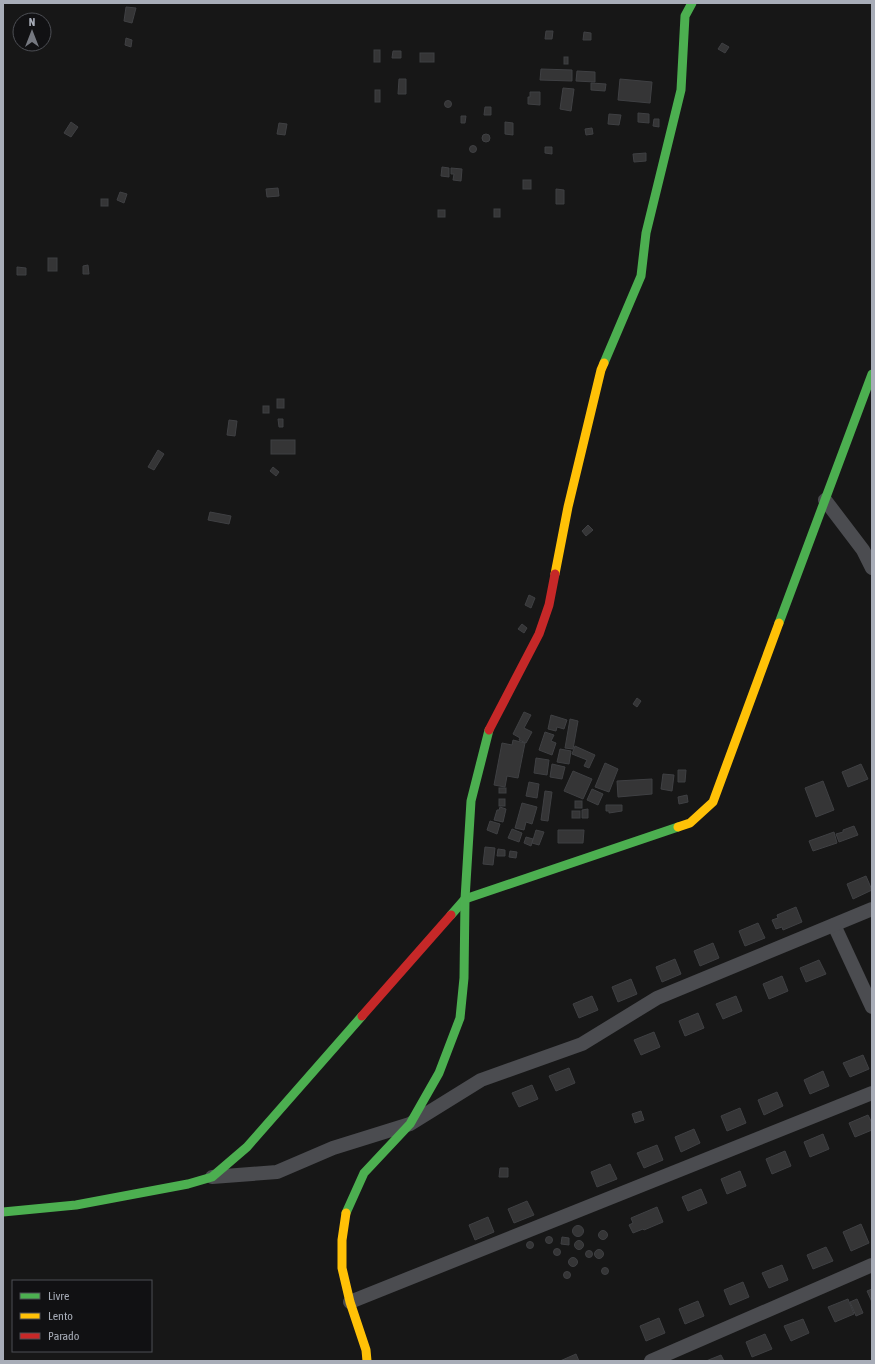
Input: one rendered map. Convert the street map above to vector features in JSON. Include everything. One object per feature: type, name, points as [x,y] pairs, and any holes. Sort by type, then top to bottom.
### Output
[{"type":"street","points":[[367,1361],[366,1350],[350,1302],[342,1268],[342,1240],[345,1215],[364,1173],[410,1124],[439,1073],[460,1018],[464,978],[465,899],[471,801],[474,786],[489,729],[539,634],[549,606],[568,507],[601,370],[641,276],[646,233],[681,90],[685,16],[692,3]]},
{"type":"street","points":[[212,1177],[248,1147],[465,899],[690,824],[712,802],[872,374]]},
{"type":"street","points":[[825,500],[863,550],[872,568]]},
{"type":"street","points":[[3,1212],[76,1205],[188,1184],[212,1177],[277,1172],[333,1148],[410,1124],[481,1080],[582,1044],[657,998],[872,909]]},
{"type":"street","points":[[834,925],[872,1008]]},
{"type":"street","points":[[350,1302],[872,1093]]},
{"type":"street","points":[[651,1361],[872,1265]]},
{"type":"building","points":[[126,7],[136,8],[132,23],[124,21]]},
{"type":"building","points":[[546,31],[553,31],[552,39],[545,39]]},
{"type":"building","points":[[584,32],[591,33],[591,40],[583,40]]},
{"type":"building","points":[[126,38],[132,40],[131,47],[125,45]]},
{"type":"building","points":[[722,43],[729,47],[725,53],[718,49]]},
{"type":"building","points":[[374,50],[380,50],[380,62],[374,62]]},
{"type":"building","points":[[393,51],[401,51],[401,58],[392,58]]},
{"type":"building","points":[[420,53],[434,53],[434,62],[420,62]]},
{"type":"building","points":[[564,57],[568,57],[568,64],[564,64]]},
{"type":"building","points":[[541,69],[572,70],[572,81],[540,80]]},
{"type":"building","points":[[577,71],[595,72],[595,82],[576,81]]},
{"type":"building","points":[[399,79],[406,79],[406,94],[398,94]]},
{"type":"building","points":[[620,79],[652,82],[650,103],[618,100]]},
{"type":"building","points":[[591,83],[606,84],[605,91],[591,90]]},
{"type":"building","points":[[563,88],[574,89],[571,111],[560,109]]},
{"type":"building","points":[[375,90],[380,90],[380,102],[375,102]]},
{"type":"building","points":[[530,92],[540,92],[540,105],[528,104]]},
{"type":"building","points":[[448,100],[451,101],[451,107],[448,108],[445,107],[444,104],[445,101]]},
{"type":"building","points":[[485,107],[491,107],[491,115],[484,115]]},
{"type":"building","points":[[638,113],[649,114],[649,123],[638,122]]},
{"type":"building","points":[[609,114],[621,115],[619,125],[608,124]]},
{"type":"building","points":[[461,116],[466,116],[465,123],[461,123]]},
{"type":"building","points":[[654,119],[659,119],[659,127],[653,126]]},
{"type":"building","points":[[71,122],[78,127],[71,137],[64,133]]},
{"type":"building","points":[[505,122],[513,123],[513,135],[505,134]]},
{"type":"building","points":[[279,123],[287,124],[285,135],[277,134]]},
{"type":"building","points":[[592,128],[593,134],[586,135],[585,129]]},
{"type":"building","points":[[484,134],[488,134],[490,138],[488,142],[484,142],[482,140],[482,136]]},
{"type":"building","points":[[473,146],[476,149],[473,152],[470,149]]},
{"type":"building","points":[[545,147],[552,147],[552,154],[545,153]]},
{"type":"building","points":[[646,153],[646,161],[634,162],[633,154]]},
{"type":"building","points":[[442,167],[449,168],[449,177],[441,176]]},
{"type":"building","points":[[451,168],[462,169],[461,181],[453,180],[454,174],[451,174]]},
{"type":"building","points":[[523,180],[531,180],[531,189],[523,189]]},
{"type":"building","points":[[278,188],[279,196],[267,197],[266,189]]},
{"type":"building","points":[[556,189],[564,190],[564,204],[556,204]]},
{"type":"building","points":[[120,192],[127,194],[124,203],[117,200]]},
{"type":"building","points":[[101,199],[108,199],[108,206],[101,206]]},
{"type":"building","points":[[494,209],[500,209],[500,217],[494,217]]},
{"type":"building","points":[[438,210],[445,210],[445,217],[438,217]]},
{"type":"building","points":[[48,258],[57,258],[57,271],[48,271]]},
{"type":"building","points":[[88,265],[89,274],[83,274],[83,266]]},
{"type":"building","points":[[17,267],[26,268],[26,275],[17,275]]},
{"type":"building","points":[[277,399],[284,399],[284,408],[277,408]]},
{"type":"building","points":[[263,406],[269,406],[269,413],[263,413]]},
{"type":"building","points":[[278,419],[283,419],[283,427],[279,427]]},
{"type":"building","points":[[229,420],[237,421],[235,436],[227,435]]},
{"type":"building","points":[[271,440],[295,440],[295,454],[271,454]]},
{"type":"building","points":[[158,450],[164,454],[154,470],[148,467]]},
{"type":"building","points":[[273,467],[279,472],[276,476],[270,471]]},
{"type":"building","points":[[210,512],[231,516],[229,524],[208,520]]},
{"type":"building","points":[[588,525],[593,530],[586,536],[582,531]]},
{"type":"building","points":[[529,595],[535,598],[531,608],[525,605]]},
{"type":"building","points":[[522,624],[527,628],[524,633],[518,629]]},
{"type":"building","points":[[637,698],[641,701],[637,707],[633,704]]},
{"type":"building","points":[[524,712],[531,715],[524,728],[532,732],[526,743],[519,740],[520,738],[513,734]]},
{"type":"building","points":[[551,715],[567,720],[564,729],[557,727],[556,731],[548,729]]},
{"type":"building","points":[[570,719],[578,721],[573,749],[565,748]]},
{"type":"building","points":[[545,732],[554,735],[551,741],[556,743],[552,755],[539,750]]},
{"type":"building","points":[[513,740],[525,743],[518,778],[507,776],[505,787],[494,785],[502,743],[512,745]]},
{"type":"building","points":[[575,746],[595,755],[589,768],[584,766],[587,760],[572,754]]},
{"type":"building","points":[[560,749],[571,751],[569,764],[557,762]]},
{"type":"building","points":[[536,758],[549,760],[547,775],[534,773]]},
{"type":"building","points":[[605,763],[618,769],[609,792],[595,787]]},
{"type":"building","points":[[552,764],[565,767],[562,779],[550,777]]},
{"type":"building","points":[[861,764],[868,779],[848,787],[842,772]]},
{"type":"building","points":[[678,770],[686,770],[685,782],[678,782]]},
{"type":"building","points":[[573,771],[592,779],[583,799],[564,791]]},
{"type":"building","points":[[663,774],[674,775],[672,791],[661,789]]},
{"type":"building","points":[[652,779],[652,794],[618,797],[617,781]]},
{"type":"building","points":[[823,781],[834,810],[816,817],[805,788]]},
{"type":"building","points":[[529,782],[539,784],[537,798],[526,796]]},
{"type":"building","points":[[499,788],[506,788],[506,793],[499,793]]},
{"type":"building","points":[[592,789],[603,794],[598,805],[587,800]]},
{"type":"building","points":[[545,791],[552,792],[548,821],[541,820]]},
{"type":"building","points":[[687,795],[688,802],[679,804],[678,797]]},
{"type":"building","points":[[499,799],[505,799],[505,806],[499,806]]},
{"type":"building","points":[[575,801],[582,801],[582,808],[575,808]]},
{"type":"building","points":[[522,803],[537,807],[532,824],[526,822],[524,830],[515,828]]},
{"type":"building","points":[[606,805],[622,805],[622,811],[609,813],[609,811],[606,811]]},
{"type":"building","points":[[500,807],[506,809],[503,822],[494,820],[497,810],[499,810]]},
{"type":"building","points":[[588,809],[588,818],[582,818],[582,810]]},
{"type":"building","points":[[572,811],[580,811],[580,818],[572,818]]},
{"type":"building","points":[[490,821],[500,824],[497,834],[487,830]]},
{"type":"building","points":[[854,826],[858,835],[839,842],[836,834]]},
{"type":"building","points":[[512,829],[522,833],[519,842],[508,838]]},
{"type":"building","points":[[536,830],[544,832],[539,845],[532,843]]},
{"type":"building","points":[[558,830],[584,830],[583,843],[558,843]]},
{"type":"building","points":[[834,832],[837,843],[813,851],[809,841]]},
{"type":"building","points":[[526,837],[533,839],[531,846],[524,843]]},
{"type":"building","points":[[485,847],[495,848],[493,865],[483,864]]},
{"type":"building","points":[[498,849],[505,850],[505,856],[497,856]]},
{"type":"building","points":[[510,851],[517,852],[516,858],[509,857]]},
{"type":"building","points":[[866,876],[872,890],[853,899],[847,884]]},
{"type":"building","points":[[796,907],[802,922],[783,930],[782,927],[776,929],[772,920],[778,918],[777,915]]},
{"type":"building","points":[[758,923],[765,938],[745,946],[739,931]]},
{"type":"building","points":[[713,943],[719,958],[700,966],[694,951]]},
{"type":"building","points":[[675,959],[681,974],[662,982],[656,967]]},
{"type":"building","points":[[819,960],[826,974],[806,982],[800,968]]},
{"type":"building","points":[[782,976],[788,991],[769,999],[763,984]]},
{"type":"building","points":[[631,979],[637,994],[618,1002],[612,987]]},
{"type":"building","points":[[592,996],[598,1010],[579,1018],[573,1004]]},
{"type":"building","points":[[736,996],[742,1011],[723,1019],[716,1004]]},
{"type":"building","points":[[698,1013],[704,1028],[685,1036],[679,1021]]},
{"type":"building","points":[[654,1032],[660,1047],[641,1055],[634,1040]]},
{"type":"building","points":[[863,1055],[869,1069],[850,1077],[843,1063]]},
{"type":"building","points":[[569,1068],[575,1083],[556,1091],[549,1076]]},
{"type":"building","points":[[823,1071],[829,1086],[810,1094],[804,1080]]},
{"type":"building","points":[[532,1085],[538,1099],[519,1107],[512,1093]]},
{"type":"building","points":[[777,1092],[783,1106],[764,1115],[758,1100]]},
{"type":"building","points":[[740,1108],[746,1123],[727,1131],[721,1116]]},
{"type":"building","points":[[641,1111],[644,1120],[635,1123],[632,1114]]},
{"type":"building","points":[[868,1115],[872,1123],[872,1130],[855,1137],[849,1123]]},
{"type":"building","points":[[694,1129],[700,1143],[681,1152],[675,1137]]},
{"type":"building","points":[[823,1134],[829,1149],[810,1157],[804,1142]]},
{"type":"building","points":[[657,1145],[663,1160],[644,1168],[637,1153]]},
{"type":"building","points":[[785,1151],[791,1166],[772,1174],[766,1159]]},
{"type":"building","points":[[610,1164],[617,1179],[597,1187],[591,1172]]},
{"type":"building","points":[[500,1168],[508,1168],[508,1177],[499,1177]]},
{"type":"building","points":[[740,1171],[746,1186],[727,1194],[721,1179]]},
{"type":"building","points":[[701,1189],[707,1203],[688,1211],[682,1197]]},
{"type":"building","points":[[527,1201],[534,1215],[514,1223],[508,1209]]},
{"type":"building","points":[[657,1207],[663,1222],[633,1233],[629,1225],[633,1223],[631,1218]]},
{"type":"building","points":[[488,1217],[494,1232],[475,1240],[469,1225]]},
{"type":"building","points":[[861,1224],[869,1243],[851,1251],[843,1232]]},
{"type":"building","points":[[576,1226],[580,1226],[582,1227],[582,1235],[576,1236],[573,1233],[573,1229]]},
{"type":"building","points":[[603,1230],[608,1235],[603,1240],[598,1235]]},
{"type":"building","points":[[549,1236],[552,1237],[552,1243],[549,1244],[546,1243],[545,1240],[546,1237]]},
{"type":"building","points":[[562,1237],[569,1238],[569,1245],[561,1244]]},
{"type":"building","points":[[579,1240],[584,1245],[579,1250],[574,1245]]},
{"type":"building","points":[[530,1241],[533,1242],[533,1248],[530,1249],[527,1248],[526,1245],[527,1242]]},
{"type":"building","points":[[826,1247],[833,1261],[813,1269],[807,1255]]},
{"type":"building","points":[[557,1248],[560,1249],[560,1255],[557,1256],[554,1255],[553,1252],[554,1249]]},
{"type":"building","points":[[599,1249],[604,1254],[599,1259],[594,1254]]},
{"type":"building","points":[[589,1250],[592,1251],[592,1257],[589,1258],[586,1257],[585,1254],[586,1251]]},
{"type":"building","points":[[573,1257],[578,1262],[573,1267],[568,1262]]},
{"type":"building","points":[[782,1265],[788,1280],[769,1288],[762,1273]]},
{"type":"building","points":[[605,1267],[608,1268],[608,1274],[605,1275],[602,1274],[601,1271],[602,1268]]},
{"type":"building","points":[[567,1271],[570,1272],[570,1278],[567,1279],[564,1278],[563,1275],[564,1272]]},
{"type":"building","points":[[743,1282],[749,1297],[730,1305],[724,1290]]},
{"type":"building","points":[[872,1289],[872,1302],[867,1291]]},
{"type":"building","points":[[848,1299],[854,1314],[835,1322],[828,1307]]},
{"type":"building","points":[[857,1299],[863,1313],[856,1316],[850,1302]]},
{"type":"building","points":[[698,1301],[704,1316],[685,1324],[679,1309]]},
{"type":"building","points":[[659,1318],[665,1333],[646,1341],[640,1326]]},
{"type":"building","points":[[803,1319],[809,1333],[791,1341],[784,1326]]},
{"type":"building","points":[[765,1334],[772,1349],[752,1357],[746,1342]]},
{"type":"building","points":[[576,1354],[579,1361],[560,1361]]},
{"type":"building","points":[[721,1355],[724,1361],[706,1361]]},
{"type":"traffic: fast","points":[[604,363],[641,276],[646,233],[681,90],[685,16],[692,3]]},
{"type":"traffic: fast","points":[[779,623],[872,374]]},
{"type":"traffic: fast","points":[[346,1213],[364,1173],[410,1124],[439,1073],[460,1018],[464,978],[465,899],[471,801],[489,730]]},
{"type":"traffic: fast","points":[[451,915],[465,899],[678,827]]},
{"type":"traffic: fast","points":[[3,1212],[76,1205],[188,1184],[212,1177],[247,1147],[362,1016]]},
{"type":"traffic: slow","points":[[555,574],[568,507],[601,370],[604,363]]},
{"type":"traffic: slow","points":[[678,827],[690,823],[713,802],[779,623]]},
{"type":"traffic: slow","points":[[346,1213],[342,1240],[342,1268],[350,1302],[366,1350],[367,1361]]},
{"type":"traffic: jam","points":[[489,730],[539,634],[549,605],[555,574]]},
{"type":"traffic: jam","points":[[362,1016],[451,915]]}]
